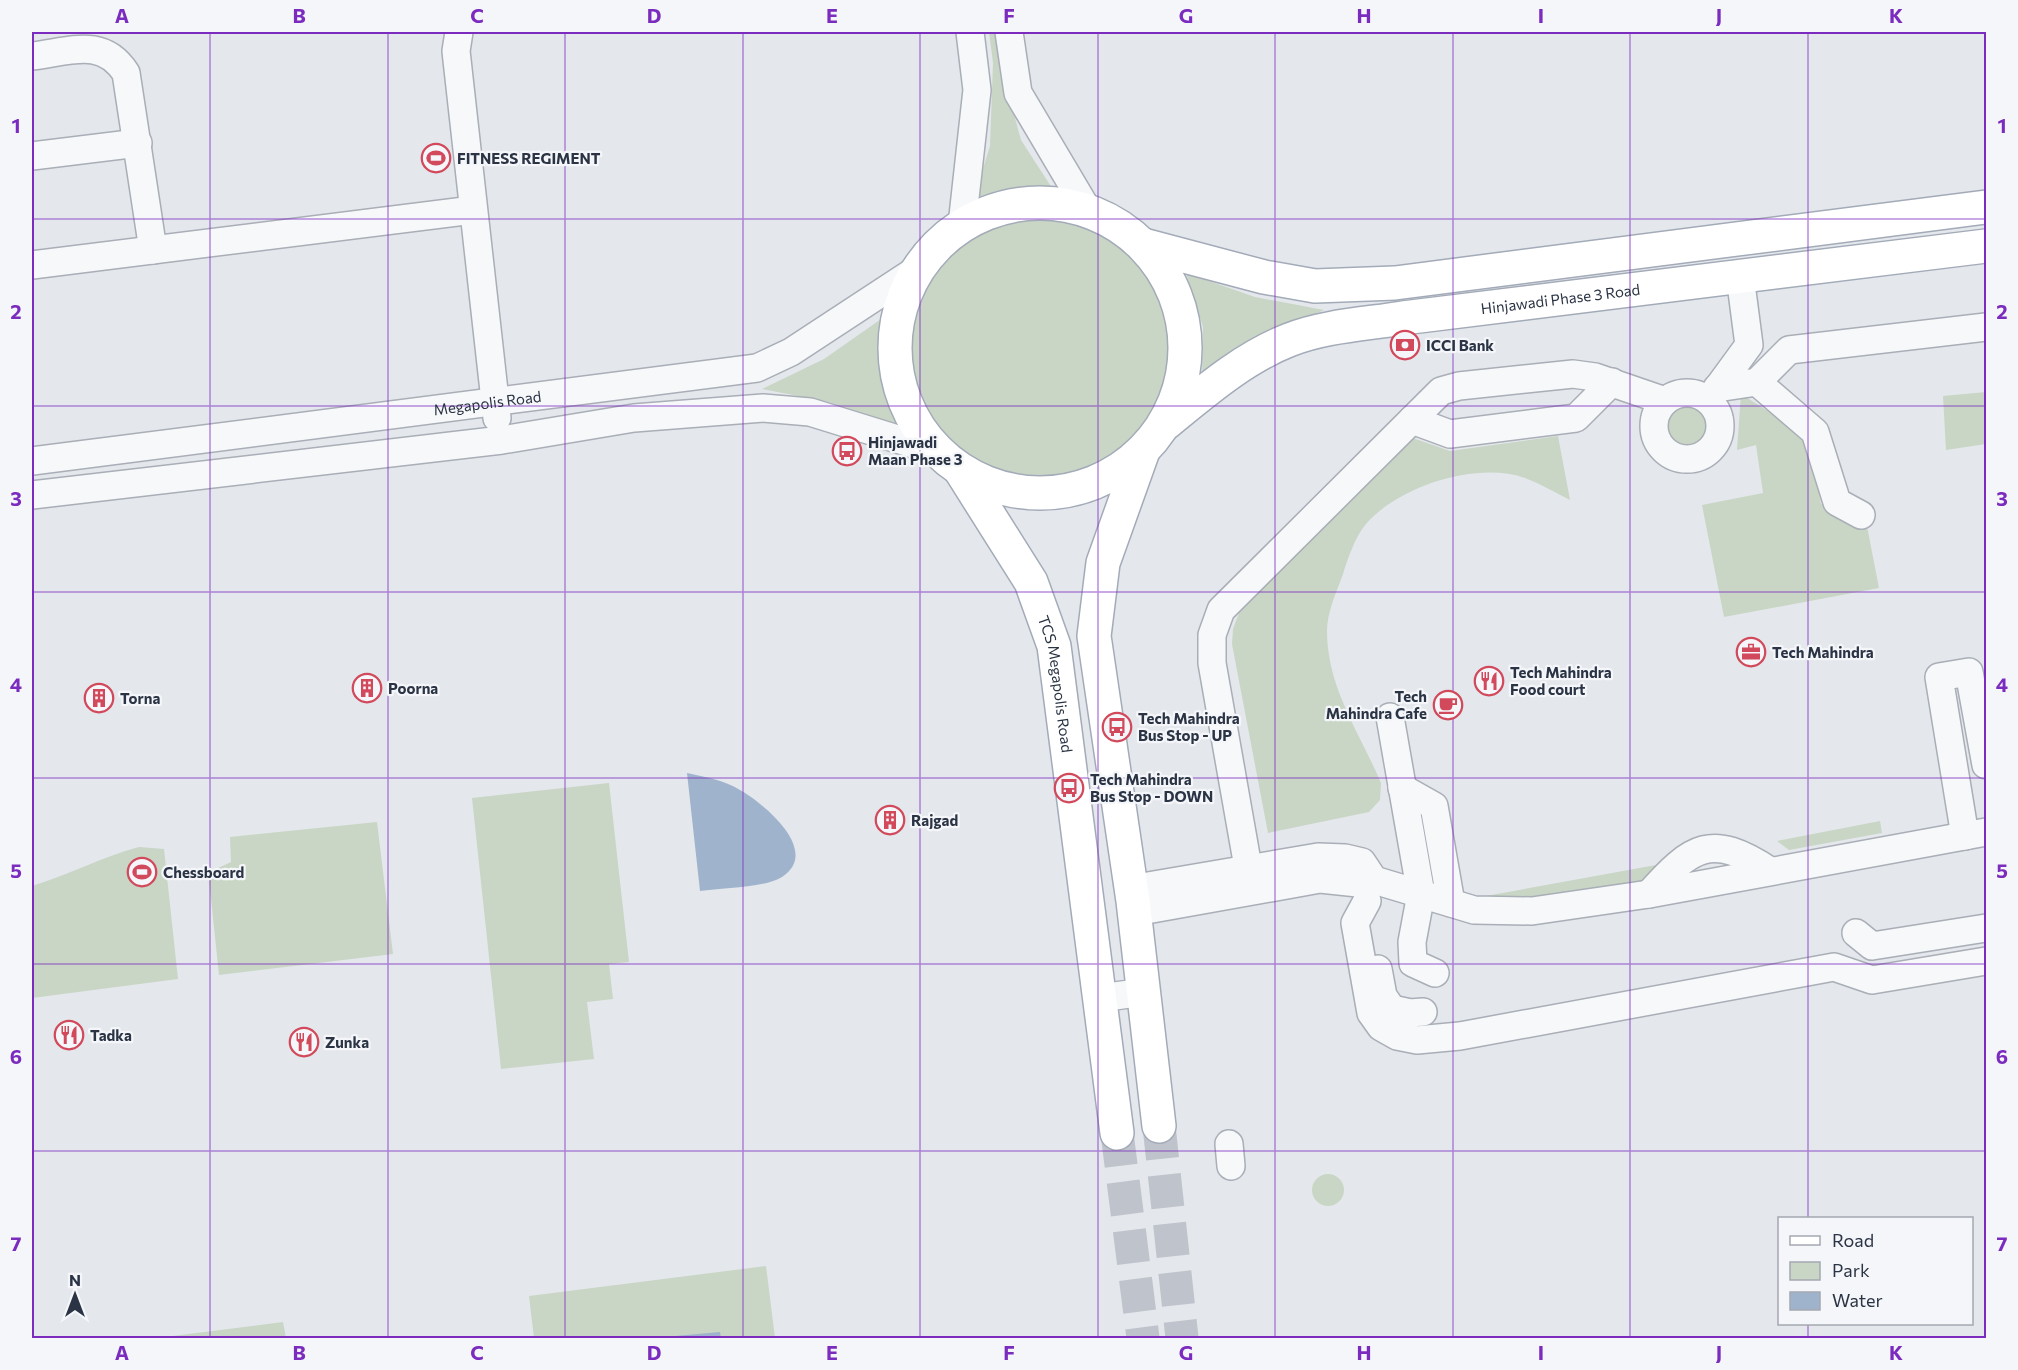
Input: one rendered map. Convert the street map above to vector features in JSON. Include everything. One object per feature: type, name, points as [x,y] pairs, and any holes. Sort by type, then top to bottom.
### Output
[{"type":"main road","points":[[1023,204],[1056,204],[1088,211],[1118,225],[1143,245],[1164,271],[1178,300],[1185,332],[1185,364],[1178,396],[1163,426],[1143,451],[1117,471],[1088,485],[1056,492],[1012,490],[991,485],[961,471],[936,451],[916,425],[901,396],[894,364],[897,321],[902,300],[916,270],[936,245],[962,225],[992,211],[1023,204]]},
{"type":"main road","points":[[1143,245],[1253,274],[1315,286],[1383,283],[1986,207]]},
{"type":"main road","name":"Hinjawadi Phase 3 Road","points":[[1163,426],[1252,358],[1290,339],[1325,331],[1402,318],[1986,246]]},
{"type":"main road","points":[[1143,451],[1103,563],[1094,636],[1133,901],[1159,1126]]},
{"type":"main road","name":"TCS Megapolis Road","points":[[961,471],[1031,582],[1054,646],[1117,1133]]},
{"type":"street","points":[[459,32],[456,51],[494,401],[502,440]]},
{"type":"street","points":[[962,225],[976,90],[970,32]]},
{"type":"street","points":[[1009,32],[1018,93],[1088,211]]},
{"type":"street","points":[[32,56],[99,49],[109,53],[126,73],[153,250]]},
{"type":"street","points":[[32,156],[138,143]]},
{"type":"street","points":[[32,266],[473,210]]},
{"type":"street","name":"Megapolis Road","points":[[32,461],[757,368],[791,351],[916,270]]},
{"type":"street","points":[[1740,276],[1747,322],[1708,370],[1713,394],[1721,425],[1716,443],[1702,455],[1683,459],[1666,451],[1655,436],[1655,417],[1665,401],[1682,393],[1713,394],[1756,382],[1789,350],[1986,327]]},
{"type":"street","points":[[1251,879],[1212,663],[1212,635],[1221,610],[1441,391],[1459,386],[1573,374],[1612,382],[1665,401]]},
{"type":"street","points":[[1412,420],[1450,434],[1576,418],[1612,382]]},
{"type":"street","points":[[1756,382],[1815,432],[1837,502],[1861,515]]},
{"type":"street","points":[[32,495],[502,440],[634,418],[763,408],[810,412],[936,451]]},
{"type":"street","points":[[1370,891],[1421,894],[1474,910],[1532,911],[1649,894],[1676,863],[1698,851],[1722,848],[1744,853],[1770,871],[1976,834],[1939,677],[1970,672],[1986,762]]},
{"type":"street","points":[[1390,717],[1421,894],[1412,942],[1413,963],[1435,973]]},
{"type":"street","points":[[1402,788],[1434,806],[1451,903]]},
{"type":"street","points":[[1133,901],[1148,886],[1251,879],[1318,857],[1346,858],[1362,862],[1370,891],[1383,996],[1392,1009],[1410,1013],[1423,1012]]},
{"type":"street","points":[[1370,891],[1355,923],[1371,1013],[1382,1027],[1397,1036],[1418,1040],[1460,1036],[1834,967],[1872,980],[1986,961]]},
{"type":"street","points":[[1856,933],[1872,946],[1986,928]]},
{"type":"street","points":[[1100,998],[1144,992]]},
{"type":"green space","points":[[989,32],[996,32],[1000,63],[1021,140],[1052,188],[1013,191],[973,201],[990,146],[993,63]]},
{"type":"green space","points":[[1040,217],[1065,220],[1090,227],[1113,239],[1141,265],[1161,298],[1168,323],[1171,348],[1168,373],[1161,398],[1149,421],[1123,449],[1090,469],[1065,476],[1040,479],[1015,476],[990,469],[967,457],[939,431],[919,398],[912,373],[909,348],[912,323],[919,298],[931,275],[957,247],[990,227],[1015,220]]},
{"type":"green space","points":[[1186,273],[1255,297],[1324,310],[1262,340],[1202,380],[1203,327]]},
{"type":"green space","points":[[884,317],[882,374],[898,425],[829,402],[762,389],[824,359]]},
{"type":"green space","points":[[1986,392],[1986,444],[1946,450],[1943,396]]},
{"type":"green space","points":[[1741,394],[1809,437],[1821,504],[1866,521],[1879,588],[1724,617],[1702,505],[1763,493],[1756,445],[1737,450]]},
{"type":"green space","points":[[1683,398],[1693,398],[1705,405],[1712,417],[1712,427],[1705,439],[1693,446],[1683,446],[1668,435],[1664,427],[1664,417],[1675,402]]},
{"type":"green space","points":[[1407,436],[1450,451],[1558,436],[1570,500],[1525,478],[1485,473],[1462,475],[1440,480],[1398,498],[1380,510],[1366,524],[1358,535],[1330,609],[1327,624],[1328,652],[1332,672],[1346,710],[1381,783],[1380,800],[1369,812],[1268,833],[1232,644],[1233,629],[1239,613]]},
{"type":"green space","points":[[609,783],[629,962],[609,964],[613,999],[587,1002],[594,1059],[501,1069],[472,798]]},
{"type":"green space","points":[[1880,821],[1882,833],[1789,850],[1777,841]]},
{"type":"green space","points":[[377,822],[393,954],[219,975],[209,880],[216,869],[231,862],[230,837]]},
{"type":"green space","points":[[139,847],[164,849],[178,979],[32,998],[32,886]]},
{"type":"green space","points":[[1656,865],[1647,881],[1526,901],[1486,896]]},
{"type":"green space","points":[[1328,1174],[1340,1178],[1344,1190],[1340,1202],[1328,1206],[1316,1202],[1312,1190],[1316,1178]]},
{"type":"green space","points":[[766,1266],[775,1338],[534,1338],[529,1296]]},
{"type":"green space","points":[[283,1322],[286,1338],[157,1338]]},
{"type":"water","points":[[687,773],[728,784],[762,805],[785,829],[792,841],[796,854],[793,866],[782,877],[774,881],[700,891]]},
{"type":"water","points":[[720,1332],[721,1338],[675,1338],[675,1336]]},
{"type":"tunnel","points":[[1159,1126],[1182,1338]]},
{"type":"tunnel","points":[[1117,1133],[1143,1338]]},
{"type":"place","name":"FITNESS REGIMENT","points":[[436,158]]},
{"type":"place","name":"ICCI Bank","points":[[1405,345]]},
{"type":"place","name":"Hinjawadi Maan Phase 3","points":[[847,451]]},
{"type":"place","name":"Tech Mahindra","points":[[1751,652]]},
{"type":"place","name":"Tech Mahindra Food court","points":[[1489,681]]},
{"type":"place","name":"Poorna","points":[[367,688]]},
{"type":"place","name":"Torna","points":[[99,698]]},
{"type":"place","name":"Tech Mahindra Cafe","points":[[1448,705]]},
{"type":"place","name":"Tech Mahindra Bus Stop - UP","points":[[1117,727]]},
{"type":"place","name":"Tech Mahindra Bus Stop - DOWN","points":[[1069,788]]},
{"type":"place","name":"Rajgad","points":[[890,820]]},
{"type":"place","name":"Chessboard","points":[[142,872]]},
{"type":"place","name":"Tadka","points":[[69,1035]]},
{"type":"place","name":"Zunka","points":[[304,1042]]}]
